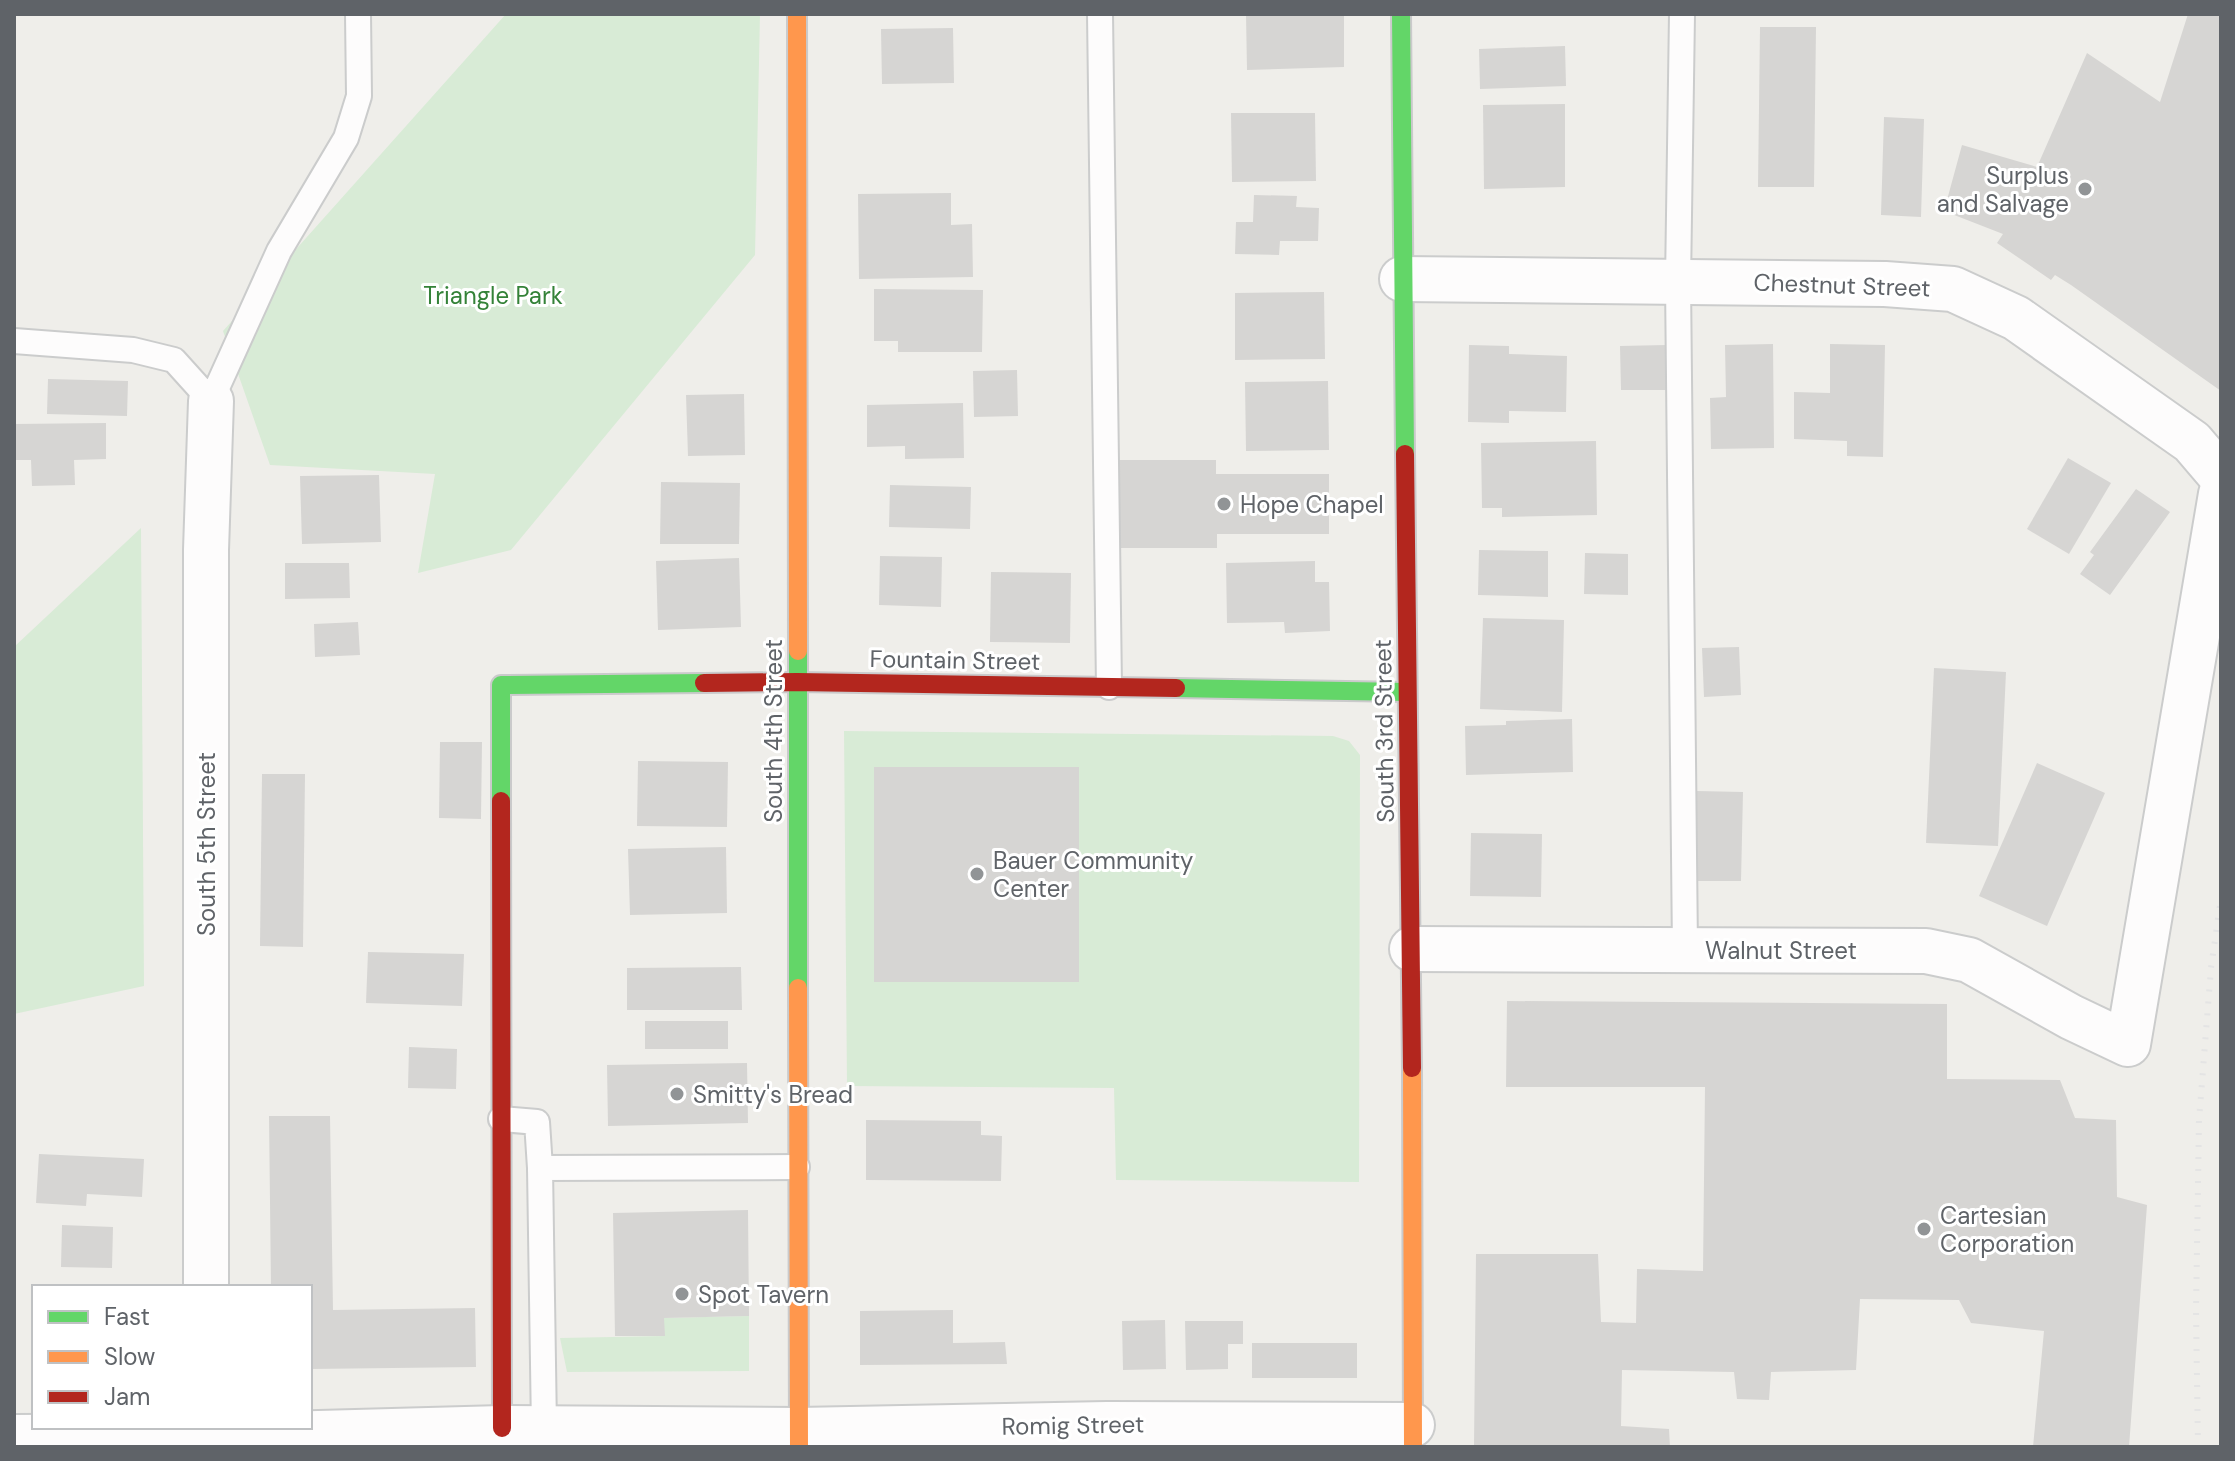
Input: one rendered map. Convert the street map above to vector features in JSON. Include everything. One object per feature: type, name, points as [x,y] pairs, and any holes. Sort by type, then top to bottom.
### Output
[{"type":"street","name":"South 4th Street","points":[[797,14],[799,1438]]},
{"type":"street","name":"South 3rd Street","points":[[1401,14],[1412,949],[1413,1436]]},
{"type":"street","name":"Chestnut Street","points":[[1402,279],[1885,284],[1953,289],[2016,318],[2192,442],[2221,476]]},
{"type":"street","name":"South 5th Street","points":[[206,1285],[206,550],[211,401]]},
{"type":"street","name":"Walnut Street","points":[[1412,949],[1926,951],[1969,960],[2071,1017],[2128,1044],[2221,494]]},
{"type":"street","name":"Fountain Street","points":[[501,1119],[501,685],[797,682],[1407,692]]},
{"type":"street","points":[[501,1119],[516,1434]]},
{"type":"street","name":"Romig Street","points":[[14,1437],[516,1434],[703,1438],[1413,1436]]},
{"type":"lane","points":[[14,341],[133,350],[174,360],[211,401],[279,251],[346,138],[359,96],[358,14]]},
{"type":"lane","points":[[1100,14],[1109,687]]},
{"type":"lane","points":[[1682,14],[1678,282],[1685,950]]},
{"type":"lane","points":[[501,1119],[537,1122],[540,1168],[516,1434]]},
{"type":"lane","points":[[540,1168],[797,1167]]},
{"type":"green space","name":"Triangle Park","points":[[506,14],[760,14],[755,255],[511,550],[418,573],[435,474],[270,465],[223,331]]},
{"type":"green space","points":[[141,528],[144,986],[14,1014],[14,647]]},
{"type":"green space","points":[[844,731],[1333,736],[1349,741],[1360,755],[1359,1182],[1116,1180],[1114,1088],[847,1086]]},
{"type":"green space","points":[[749,1316],[749,1371],[567,1372],[560,1338],[664,1336],[664,1318]]},
{"type":"building","points":[[1246,14],[1344,14],[1344,67],[1247,70]]},
{"type":"building","name":"Surplus and Salvage","points":[[2188,14],[2221,14],[2221,391],[2071,285],[2055,275],[2051,280],[1997,243],[2003,234],[1944,211],[1962,145],[2037,167],[2087,53],[2160,102]]},
{"type":"building","points":[[1760,27],[1816,27],[1814,187],[1758,187]]},
{"type":"building","points":[[953,28],[954,83],[882,84],[881,29]]},
{"type":"building","points":[[1565,46],[1566,86],[1480,89],[1479,49]]},
{"type":"building","points":[[1565,104],[1565,187],[1484,189],[1483,105]]},
{"type":"building","points":[[1231,113],[1315,113],[1316,181],[1232,182]]},
{"type":"building","points":[[1884,117],[1924,119],[1921,217],[1881,215]]},
{"type":"building","points":[[951,193],[951,225],[972,224],[973,277],[859,279],[858,194]]},
{"type":"building","points":[[1254,195],[1297,196],[1296,207],[1319,208],[1318,241],[1280,241],[1279,255],[1235,254],[1236,222],[1253,222]]},
{"type":"building","points":[[874,289],[983,290],[982,352],[898,352],[898,341],[874,341]]},
{"type":"building","points":[[1324,292],[1325,359],[1235,360],[1235,293]]},
{"type":"building","points":[[1773,344],[1774,448],[1711,449],[1710,398],[1726,397],[1725,345]]},
{"type":"building","points":[[1830,344],[1885,345],[1883,457],[1847,456],[1847,441],[1794,439],[1794,392],[1830,393]]},
{"type":"building","points":[[1469,345],[1509,346],[1509,354],[1567,356],[1566,412],[1509,411],[1509,423],[1468,422]]},
{"type":"building","points":[[1666,345],[1667,390],[1621,390],[1620,346]]},
{"type":"building","points":[[1017,370],[1018,416],[974,417],[973,371]]},
{"type":"building","points":[[48,379],[128,381],[127,416],[47,414]]},
{"type":"building","points":[[1328,381],[1329,450],[1246,451],[1245,382]]},
{"type":"building","points":[[744,394],[745,455],[688,456],[686,395]]},
{"type":"building","points":[[963,403],[964,458],[905,459],[905,446],[867,447],[867,405]]},
{"type":"building","points":[[106,423],[106,459],[74,460],[75,485],[32,486],[31,460],[14,460],[14,424]]},
{"type":"building","points":[[1596,441],[1597,515],[1502,517],[1502,508],[1482,508],[1481,443]]},
{"type":"building","points":[[2068,458],[2111,483],[2069,554],[2027,529]]},
{"type":"building","name":"Hope Chapel","points":[[1119,460],[1216,460],[1216,474],[1329,474],[1329,534],[1217,534],[1217,548],[1119,548]]},
{"type":"building","points":[[379,475],[381,542],[302,544],[300,476]]},
{"type":"building","points":[[661,482],[740,483],[739,544],[660,544]]},
{"type":"building","points":[[890,485],[971,487],[970,529],[889,527]]},
{"type":"building","points":[[2136,489],[2170,512],[2110,595],[2080,574],[2094,555],[2090,552]]},
{"type":"building","points":[[1479,550],[1548,551],[1548,597],[1478,595]]},
{"type":"building","points":[[1585,553],[1628,554],[1628,595],[1584,594]]},
{"type":"building","points":[[880,556],[942,557],[941,607],[879,605]]},
{"type":"building","points":[[739,558],[741,627],[658,630],[656,561]]},
{"type":"building","points":[[1315,561],[1315,582],[1329,582],[1330,631],[1285,633],[1284,622],[1227,623],[1226,563]]},
{"type":"building","points":[[285,563],[349,563],[350,598],[285,599]]},
{"type":"building","points":[[991,572],[1071,573],[1070,643],[990,642]]},
{"type":"building","points":[[1483,618],[1564,620],[1562,712],[1480,709]]},
{"type":"building","points":[[358,622],[360,655],[315,657],[314,624]]},
{"type":"building","points":[[1739,647],[1741,695],[1704,697],[1702,648]]},
{"type":"building","points":[[1934,668],[2006,672],[1998,846],[1926,843]]},
{"type":"building","points":[[1572,719],[1573,772],[1466,775],[1465,726]]},
{"type":"building","points":[[440,742],[482,742],[481,819],[439,818]]},
{"type":"building","points":[[638,761],[728,762],[727,827],[637,826]]},
{"type":"building","points":[[2037,763],[2105,793],[2047,926],[1979,896]]},
{"type":"building","name":"Bauer Community Center","points":[[874,767],[1079,767],[1079,982],[874,982]]},
{"type":"building","points":[[262,774],[305,774],[303,947],[260,946]]},
{"type":"building","points":[[1697,791],[1743,792],[1741,881],[1696,881]]},
{"type":"building","points":[[1471,833],[1542,834],[1541,897],[1470,896]]},
{"type":"building","points":[[726,847],[727,913],[630,915],[628,849]]},
{"type":"building","points":[[368,952],[464,954],[462,1006],[366,1003]]},
{"type":"building","points":[[741,967],[742,1010],[627,1010],[627,968]]},
{"type":"building","name":"Cartesian Corporation","points":[[1507,1001],[1947,1004],[1947,1079],[2060,1080],[2075,1118],[2116,1120],[2117,1197],[2147,1205],[2129,1447],[2033,1447],[2044,1331],[1971,1323],[1959,1300],[1860,1299],[1856,1370],[1771,1372],[1769,1400],[1737,1399],[1734,1372],[1622,1370],[1621,1426],[1669,1429],[1670,1447],[1474,1447],[1476,1254],[1598,1254],[1601,1322],[1636,1323],[1637,1269],[1703,1271],[1705,1087],[1506,1087]]},
{"type":"building","points":[[645,1021],[728,1021],[728,1049],[645,1049]]},
{"type":"building","points":[[409,1047],[457,1049],[456,1089],[408,1088]]},
{"type":"building","name":"Smitty's Bread","points":[[747,1063],[748,1123],[608,1126],[607,1065]]},
{"type":"building","points":[[269,1116],[330,1116],[333,1310],[475,1308],[476,1367],[312,1369],[312,1285],[271,1285]]},
{"type":"building","points":[[866,1120],[981,1121],[981,1135],[1002,1136],[1001,1181],[866,1180]]},
{"type":"building","points":[[39,1154],[144,1159],[142,1197],[87,1194],[86,1206],[36,1203]]},
{"type":"building","name":"Spot Tavern","points":[[748,1210],[749,1316],[664,1318],[665,1336],[615,1336],[613,1213]]},
{"type":"building","points":[[62,1225],[113,1227],[112,1268],[61,1267]]},
{"type":"building","points":[[953,1310],[953,1343],[1005,1342],[1007,1364],[860,1365],[860,1311]]},
{"type":"building","points":[[1165,1320],[1166,1369],[1123,1370],[1122,1321]]},
{"type":"building","points":[[1185,1321],[1243,1321],[1243,1344],[1228,1344],[1228,1369],[1186,1370]]},
{"type":"building","points":[[1252,1343],[1357,1343],[1357,1378],[1252,1378]]},
{"type":"railway","points":[[2198,1447],[2196,1311],[2199,1120],[2211,968],[2221,898]]},
{"type":"traffic: fast","points":[[1401,14],[1405,454]]},
{"type":"traffic: fast","points":[[798,651],[798,988]]},
{"type":"traffic: fast","points":[[501,801],[501,685],[704,683]]},
{"type":"traffic: fast","points":[[1176,688],[1407,692]]},
{"type":"traffic: slow","points":[[797,14],[798,651]]},
{"type":"traffic: slow","points":[[798,988],[799,1447]]},
{"type":"traffic: slow","points":[[1412,1068],[1413,1447]]},
{"type":"traffic: jam","points":[[1405,454],[1412,1068]]},
{"type":"traffic: jam","points":[[704,683],[1176,688]]},
{"type":"traffic: jam","points":[[501,801],[502,1428]]},
{"type":"place","name":"Surplus and Salvage","points":[[2085,189]]},
{"type":"place","name":"Hope Chapel","points":[[1224,504]]},
{"type":"place","name":"Bauer Community Center","points":[[977,874]]},
{"type":"place","name":"Smitty's Bread","points":[[677,1094]]},
{"type":"place","name":"Cartesian Corporation","points":[[1924,1229]]},
{"type":"place","name":"Spot Tavern","points":[[682,1294]]}]
